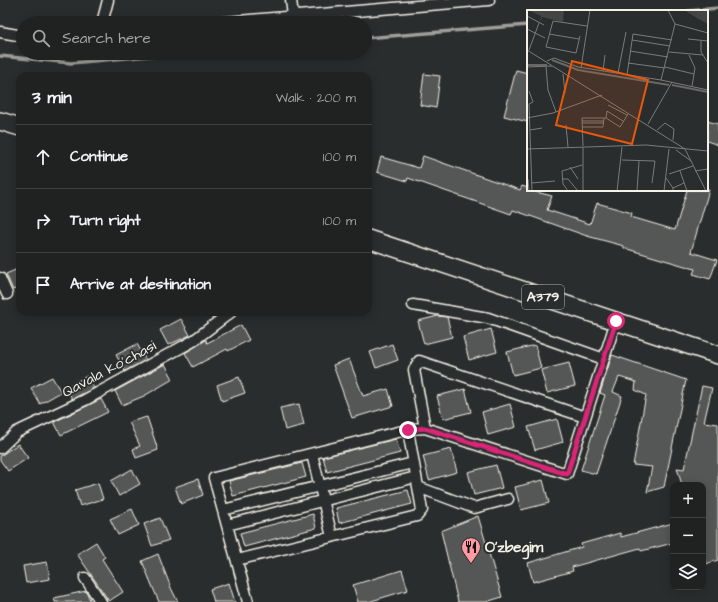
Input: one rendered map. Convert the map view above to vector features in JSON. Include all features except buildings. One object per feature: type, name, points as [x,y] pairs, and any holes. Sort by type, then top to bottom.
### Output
[{"type":"highway","points":[[0,121],[16,126]]},
{"type":"highway","name":"A379","points":[[372,240],[718,354]]},
{"type":"street","points":[[104,16],[108,0]]},
{"type":"street","points":[[291,0],[292,16],[439,2],[488,0]]},
{"type":"street","points":[[0,32],[16,35]]},
{"type":"street","points":[[0,278],[7,294]]},
{"type":"street","points":[[413,305],[488,318],[604,359]]},
{"type":"street","name":"Qavala ko'chasi","points":[[0,448],[17,432],[85,400],[193,341],[225,316]]},
{"type":"street","points":[[248,602],[214,478],[408,430],[425,428],[567,474],[616,321]]},
{"type":"street","points":[[425,428],[414,370],[419,361],[585,417]]},
{"type":"street","points":[[237,560],[417,516],[422,510],[408,430]]},
{"type":"street","points":[[312,454],[332,537]]},
{"type":"street","points":[[223,510],[414,463]]},
{"type":"street","points":[[227,524],[323,500],[417,482],[474,508],[508,499]]},
{"type":"street","points":[[85,578],[101,602]]},
{"type":"waterway","points":[[698,10],[718,8]]},
{"type":"waterway","points":[[372,37],[527,25]]},
{"type":"waterway","points":[[0,56],[16,58]]},
{"type":"waterway","points":[[41,60],[71,63],[105,60]]},
{"type":"place","name":"O'zbegim","points":[[471,564]]},
{"type":"route","points":[[408,430],[425,428],[567,474],[616,321]]}]
